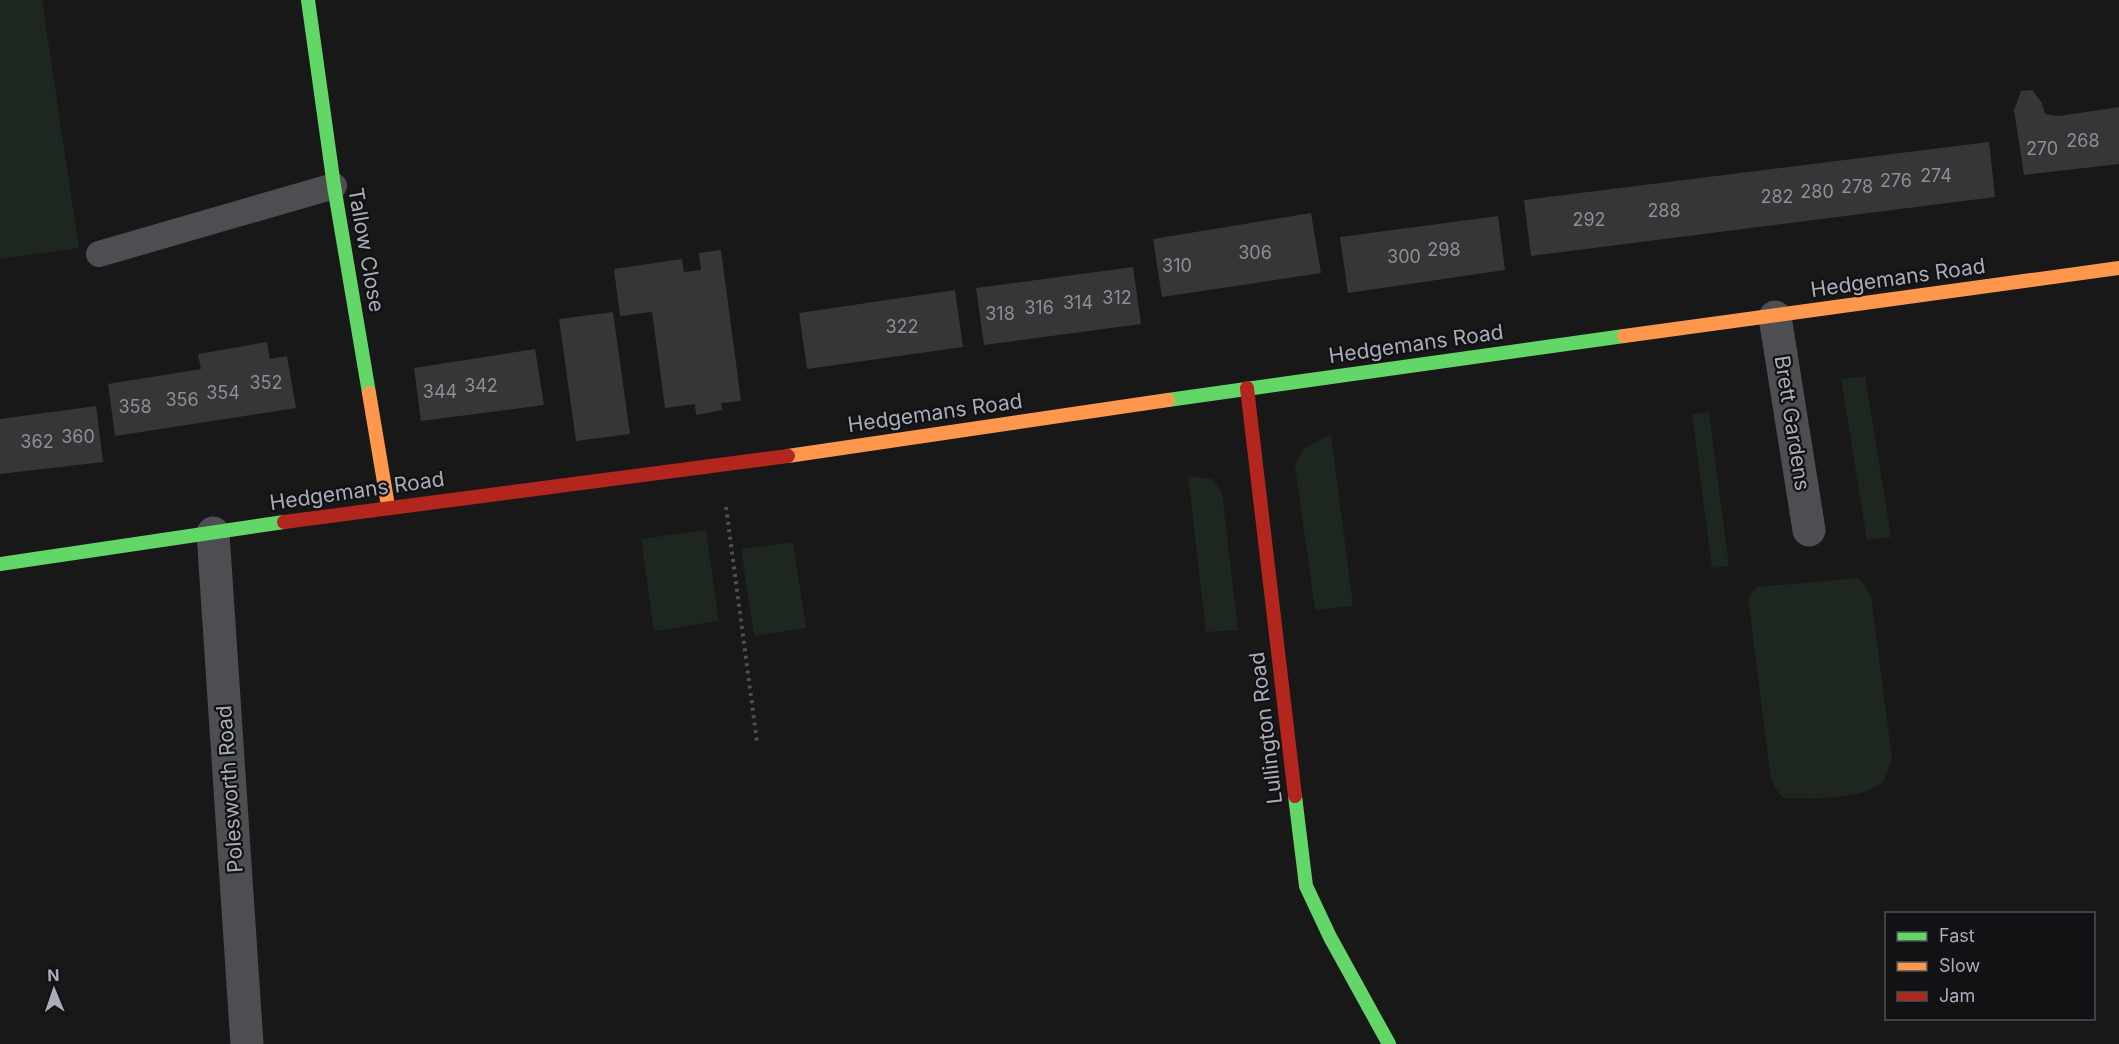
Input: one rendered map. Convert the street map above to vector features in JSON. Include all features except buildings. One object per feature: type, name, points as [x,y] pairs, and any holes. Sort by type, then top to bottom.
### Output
[{"type":"street","name":"Tallow Close","points":[[308,0],[334,186],[388,506]]},
{"type":"street","name":"Hedgemans Road","points":[[0,564],[388,506],[720,466],[1246,388],[2119,268]]},
{"type":"street","name":"Brett Gardens","points":[[1775,317],[1809,530]]},
{"type":"street","name":"Lullington Road","points":[[1246,388],[1306,886],[1330,937],[1389,1044]]},
{"type":"street","name":"Polesworth Road","points":[[213,533],[247,1044]]},
{"type":"lane","points":[[99,254],[334,186]]},
{"type":"path","points":[[720,466],[758,742]]},
{"type":"shaded area","points":[[0,0],[42,0],[79,248],[0,259]]},
{"type":"shaded area","points":[[1865,376],[1891,537],[1867,540],[1841,379]]},
{"type":"shaded area","points":[[1709,412],[1729,566],[1712,568],[1692,414]]},
{"type":"shaded area","points":[[1331,434],[1353,606],[1315,610],[1295,466],[1302,450]]},
{"type":"shaded area","points":[[1188,476],[1212,479],[1222,492],[1238,630],[1206,632]]},
{"type":"shaded area","points":[[706,530],[719,621],[654,631],[641,539]]},
{"type":"shaded area","points":[[793,542],[806,628],[754,636],[741,549]]},
{"type":"shaded area","points":[[1858,578],[1871,595],[1892,759],[1883,781],[1865,792],[1836,797],[1783,798],[1775,788],[1770,773],[1748,598],[1757,587]]},
{"type":"traffic: fast","points":[[308,0],[334,186],[369,393]]},
{"type":"traffic: fast","points":[[1168,400],[1624,336]]},
{"type":"traffic: fast","points":[[0,564],[284,522]]},
{"type":"traffic: fast","points":[[1295,796],[1306,886],[1330,937],[1389,1044]]},
{"type":"traffic: slow","points":[[1624,336],[2119,268]]},
{"type":"traffic: slow","points":[[369,393],[388,506]]},
{"type":"traffic: slow","points":[[788,456],[1168,400]]},
{"type":"traffic: jam","points":[[1247,388],[1295,796]]},
{"type":"traffic: jam","points":[[284,522],[788,456]]}]
